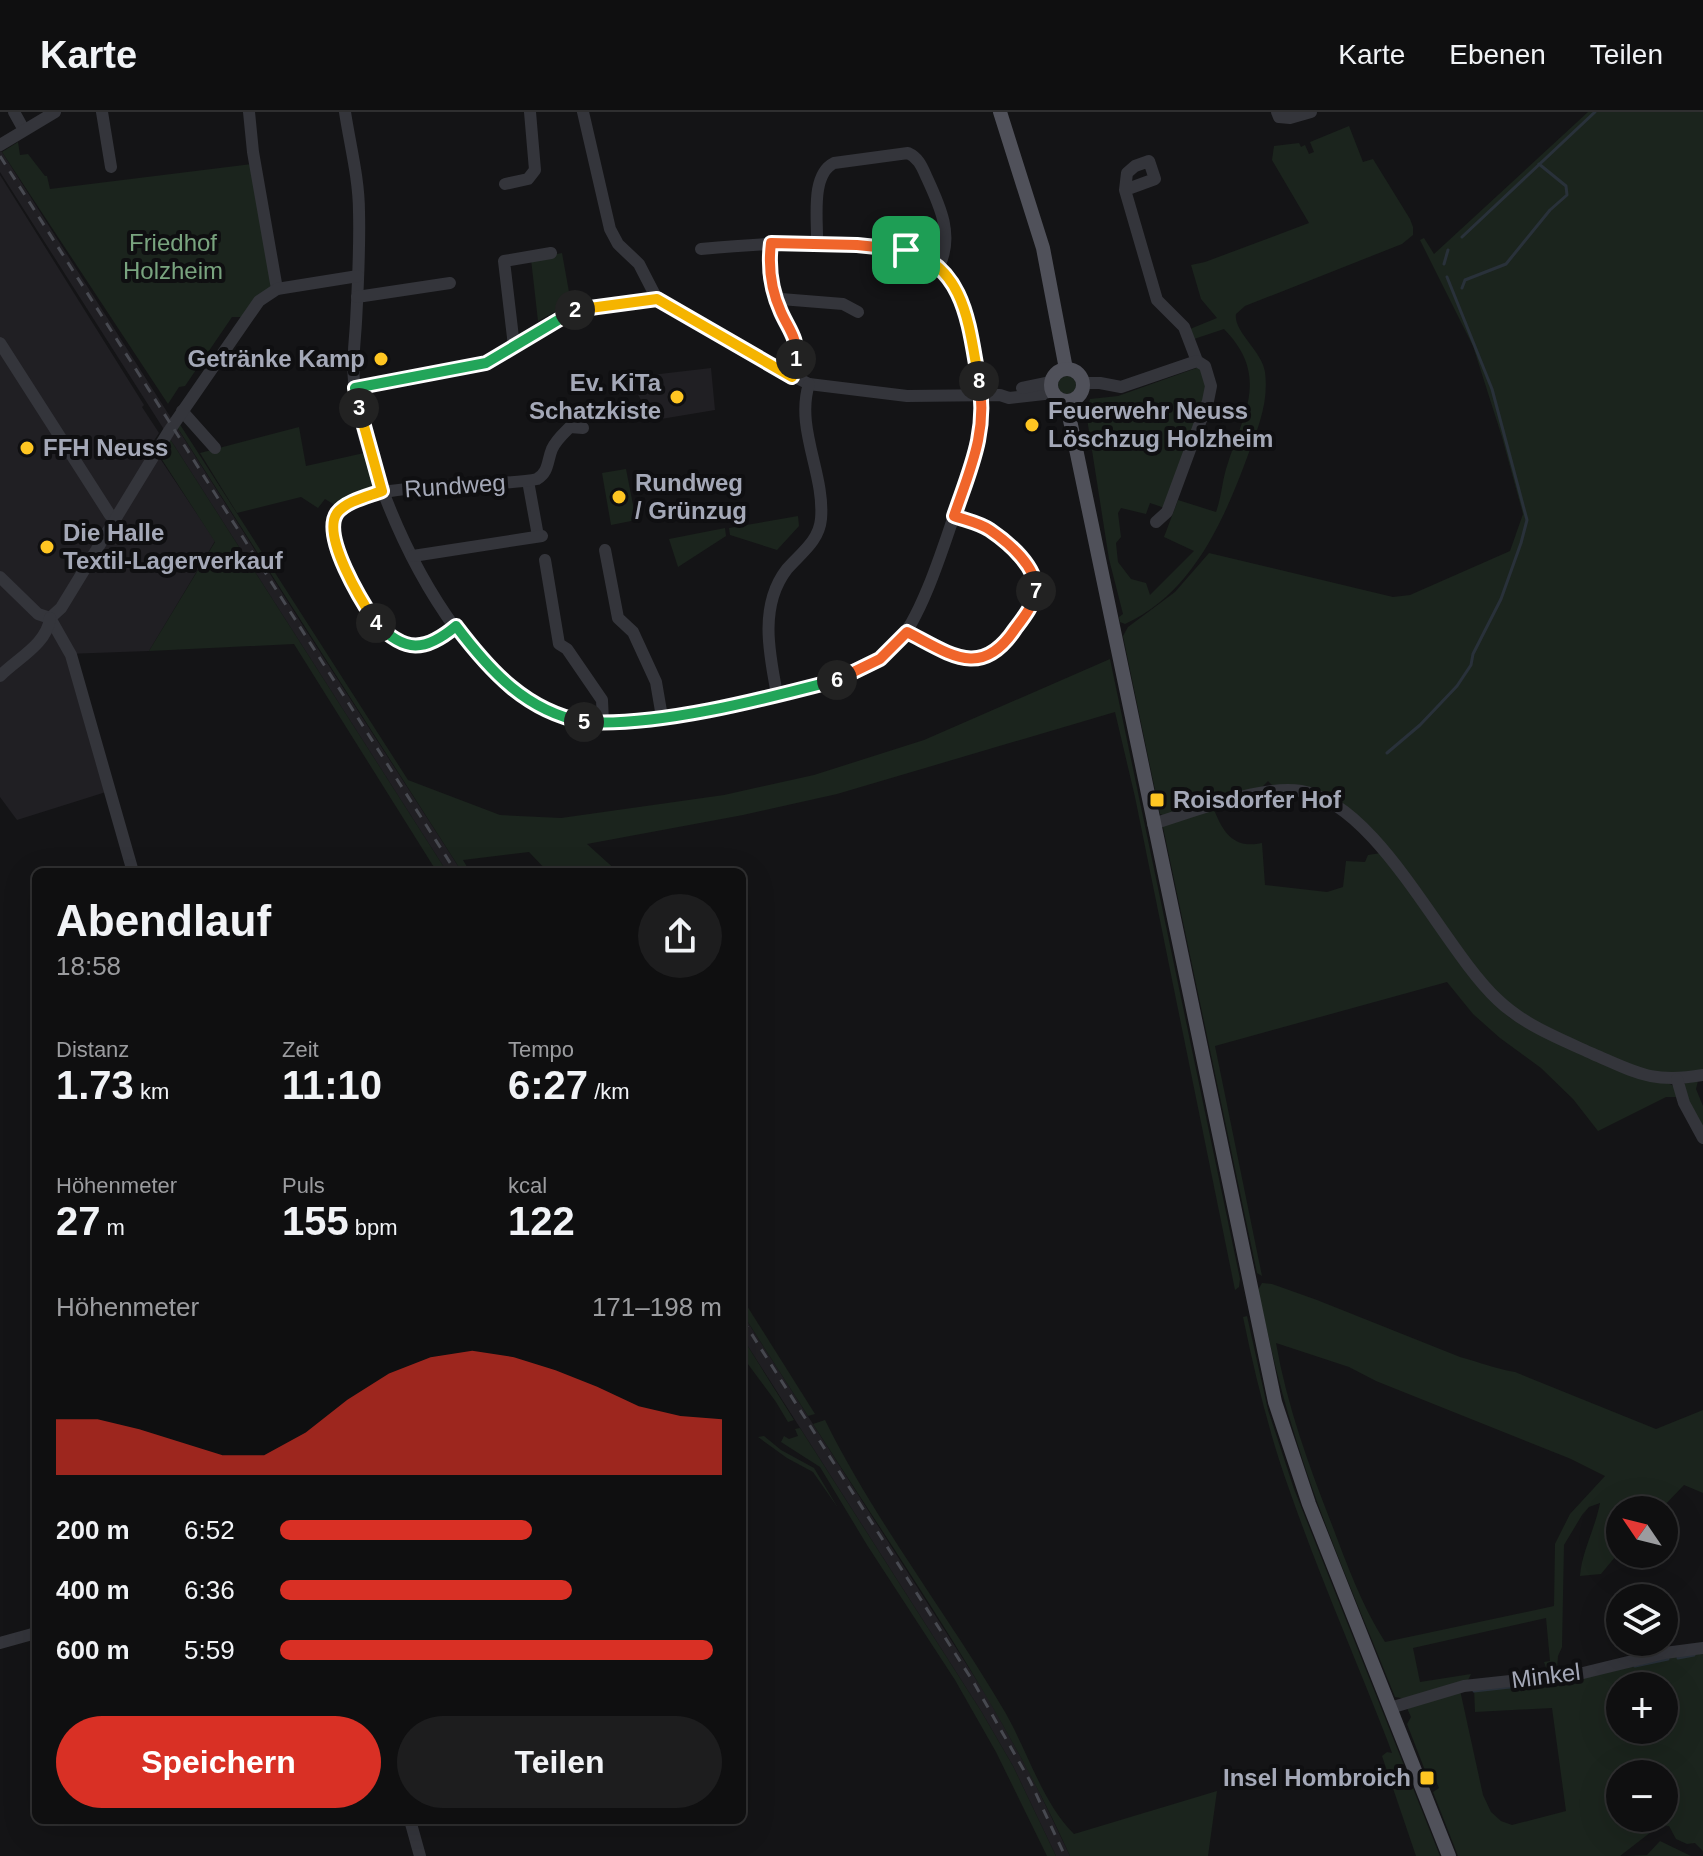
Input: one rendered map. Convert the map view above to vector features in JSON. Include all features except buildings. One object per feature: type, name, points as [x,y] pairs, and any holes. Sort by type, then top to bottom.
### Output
[{"type":"main road","points":[[1000,112],[1043,248],[1066,369]]},
{"type":"main road","points":[[1061,394],[1081,392],[1083,383],[1078,372],[1066,369],[1056,373],[1061,394],[1086,498],[1275,1402],[1309,1504],[1449,1856]]},
{"type":"street","points":[[14,112],[24,130]]},
{"type":"street","points":[[0,145],[55,112]]},
{"type":"street","points":[[102,112],[111,167]]},
{"type":"street","points":[[249,112],[277,289]]},
{"type":"street","points":[[345,112],[359,198],[355,388],[363,429],[382,491],[413,556],[456,626],[490,669],[522,697],[571,719],[603,722],[662,717],[835,681],[880,659],[907,632],[922,600],[979,444],[981,396],[963,306],[952,282],[939,266],[914,253],[889,247],[771,243],[701,249]]},
{"type":"street","points":[[505,184],[528,179],[535,170],[530,112]]},
{"type":"street","points":[[583,112],[610,229],[618,244],[639,264],[657,299],[809,384],[895,395],[1061,394]]},
{"type":"street","points":[[1277,112],[1279,117],[1286,118],[1311,112]]},
{"type":"street","points":[[817,244],[819,186],[826,167],[834,163],[908,153],[918,159],[942,211],[945,245],[939,266]]},
{"type":"street","points":[[1125,190],[1155,296],[1163,309],[1187,331],[1197,361],[1205,366],[1211,386],[1167,512],[1156,522]]},
{"type":"street","points":[[771,243],[769,269],[776,301],[796,341],[792,377]]},
{"type":"street","points":[[514,346],[504,261],[551,253]]},
{"type":"street","points":[[0,676],[44,637],[50,618],[61,608],[172,426],[252,308],[264,295],[277,289],[358,276]]},
{"type":"street","points":[[357,297],[450,283]]},
{"type":"street","points":[[355,388],[479,365],[579,309],[657,299]]},
{"type":"street","points":[[776,301],[843,304],[858,312]]},
{"type":"street","points":[[0,343],[115,518]]},
{"type":"street","points":[[1083,383],[1121,387],[1197,361]]},
{"type":"street","points":[[777,694],[768,644],[773,595],[786,571],[815,538],[822,516],[804,410],[809,384]]},
{"type":"street","points":[[182,411],[215,448]]},
{"type":"street","name":"Rundweg","points":[[456,626],[432,644],[406,645],[375,623],[338,550],[334,521],[342,508],[382,491],[528,481],[543,475],[553,447],[570,427],[583,428]]},
{"type":"street","name":"Rundweg","points":[[413,556],[540,536],[528,481]]},
{"type":"street","points":[[907,632],[959,658],[983,658],[1007,641],[1034,599],[1036,581],[1030,567],[992,532],[954,516]]},
{"type":"street","points":[[605,550],[618,618],[633,632],[656,682],[662,717]]},
{"type":"street","points":[[545,560],[559,644],[567,649],[602,700],[603,722]]},
{"type":"street","points":[[0,577],[38,614],[50,618],[71,655],[132,868]]},
{"type":"street","points":[[1153,824],[1267,792],[1297,790],[1324,798],[1343,810],[1368,834],[1486,987],[1505,1007],[1545,1032],[1640,1074],[1659,1079],[1703,1075]]},
{"type":"street","points":[[1677,1079],[1684,1103],[1703,1138]]},
{"type":"street","points":[[0,1643],[32,1634]]},
{"type":"street","name":"Minkel","points":[[1390,1708],[1464,1686],[1583,1673],[1665,1653],[1703,1648]]},
{"type":"street","points":[[411,1824],[420,1856]]},
{"type":"shaded area","points":[[0,149],[459,868],[444,868],[0,172]]},
{"type":"shaded area","points":[[0,175],[144,405],[142,407],[159,433],[151,445],[215,541],[149,651],[66,654],[106,792],[17,820],[0,797]]},
{"type":"shaded area","name":"Ev. KiTa Schatzkiste","points":[[711,368],[715,410],[649,421],[631,382],[634,377]]},
{"type":"shaded area","points":[[746,1319],[988,1698],[1033,1779],[1070,1856],[1056,1856],[1013,1766],[746,1343]]},
{"type":"green space","points":[[1588,112],[1703,112],[1703,1072],[1656,1076],[1536,1024],[1494,993],[1338,803],[1274,787],[1268,781],[1259,790],[1165,816],[1160,814],[1123,636],[1128,627],[1175,592],[1209,553],[1393,597],[1410,595],[1510,551],[1523,514],[1502,437],[1473,346],[1420,240],[1424,238],[1434,254]]},
{"type":"green space","points":[[1349,126],[1363,162],[1373,159],[1410,219],[1413,235],[1402,244],[1245,306],[1236,314],[1239,327],[1263,364],[1266,383],[1259,425],[1248,455],[1216,529],[1187,574],[1170,594],[1149,611],[1125,624],[1120,622],[1119,617],[1123,614],[1109,559],[1086,412],[1090,399],[1118,396],[1202,366],[1208,385],[1165,508],[1150,503],[1146,514],[1121,508],[1118,513],[1121,537],[1116,543],[1118,562],[1131,579],[1146,583],[1150,595],[1194,551],[1164,537],[1178,500],[1216,512],[1249,394],[1250,378],[1246,362],[1224,329],[1194,339],[1190,329],[1217,318],[1201,299],[1191,265],[1309,223],[1272,160],[1274,146],[1299,143],[1301,147],[1305,145],[1309,154],[1314,152],[1310,142]]},
{"type":"green space","name":"Friedhof Holzheim","points":[[18,142],[20,155],[28,154],[47,176],[50,189],[252,164],[274,283],[241,317],[232,317],[185,386],[179,387],[168,404],[2,152]]},
{"type":"green space","points":[[562,253],[571,303],[538,321],[531,259]]},
{"type":"green space","points":[[1067,376],[1076,385],[1067,394],[1058,385]]},
{"type":"green space","points":[[179,423],[408,780],[500,815],[561,818],[724,795],[814,775],[924,740],[1110,659],[1240,1279],[1239,1287],[1235,1290],[1115,712],[837,794],[587,844],[614,868],[544,868],[529,852],[463,860],[468,868],[459,868],[177,427]]},
{"type":"green space","points":[[299,427],[306,466],[364,453],[374,488],[338,507],[325,499],[318,508],[301,497],[237,513],[200,453]]},
{"type":"green space","points":[[170,439],[444,868],[434,868],[294,644],[149,651],[215,542],[159,455]]},
{"type":"green space","name":"Rundweg / Grünzug","points":[[626,469],[636,520],[611,525],[602,473]]},
{"type":"green space","points":[[798,516],[799,526],[777,550],[730,535],[729,528]]},
{"type":"green space","points":[[725,528],[726,536],[678,567],[669,539]]},
{"type":"green space","points":[[1255,798],[1215,812],[1222,827],[1238,842],[1262,843],[1265,885],[1327,892],[1343,887],[1346,861],[1365,862],[1368,855],[1381,853],[1498,1007],[1510,1018],[1672,1085],[1678,1092],[1676,1097],[1666,1097],[1598,1131],[1573,1099],[1541,1068],[1473,1014],[1447,982],[1215,1046],[1262,1276],[1257,1273],[1163,827],[1164,824]]},
{"type":"green space","points":[[1698,1081],[1696,1089],[1703,1106],[1703,1134],[1683,1088],[1685,1083]]},
{"type":"green space","points":[[1262,1283],[1317,1300],[1460,1357],[1515,1372],[1656,1429],[1703,1410],[1703,1493],[1684,1485],[1673,1496],[1606,1496],[1606,1568],[1601,1574],[1580,1576],[1600,1503],[1589,1507],[1582,1515],[1564,1545],[1562,1647],[1557,1670],[1548,1673],[1544,1662],[1550,1661],[1546,1618],[1413,1648],[1420,1682],[1471,1674],[1468,1680],[1407,1699],[1395,1697],[1330,1537],[1280,1384],[1258,1290]],"holes":[[[1276,1343],[1349,1367],[1376,1381],[1571,1459],[1605,1476],[1570,1514],[1555,1544],[1554,1606],[1385,1642],[1356,1585],[1315,1481],[1292,1413]]]},
{"type":"green space","points":[[746,1304],[815,1414],[808,1416],[746,1319]]},
{"type":"green space","points":[[1247,1316],[1268,1410],[1294,1489],[1440,1856],[1416,1856],[1382,1756],[1392,1753],[1312,1553],[1275,1447],[1243,1317]]},
{"type":"green space","points":[[746,1343],[794,1420],[788,1422],[746,1361]]},
{"type":"green space","points":[[825,1420],[866,1495],[1005,1712],[1044,1792],[1063,1822],[1074,1834],[1217,1791],[1208,1856],[1070,1856],[1043,1799],[982,1689],[813,1424]]},
{"type":"green space","points":[[800,1428],[981,1711],[1013,1766],[1056,1856],[1047,1856],[996,1752],[955,1680],[820,1467],[781,1442],[784,1436],[789,1439],[798,1436],[795,1429]]},
{"type":"green space","points":[[764,1436],[781,1450],[814,1468],[838,1508],[813,1472],[758,1437]]},
{"type":"green space","points":[[1703,1651],[1703,1851],[1695,1843],[1687,1844],[1676,1839],[1672,1832],[1678,1832],[1678,1760],[1606,1760],[1606,1832],[1651,1832],[1620,1856],[1458,1856],[1433,1792],[1439,1788],[1432,1771],[1426,1773],[1407,1724],[1411,1717],[1406,1706],[1460,1690],[1483,1795],[1491,1812],[1501,1821],[1512,1825],[1566,1811],[1552,1708],[1475,1712],[1474,1688]]},
{"type":"green space","points":[[1660,1841],[1691,1856],[1626,1856],[1647,1855]]},
{"type":"waterway","points":[[1462,237],[1595,112]]},
{"type":"waterway","points":[[1462,288],[1465,280],[1506,264],[1550,210],[1567,195],[1566,186],[1539,164]]},
{"type":"waterway","points":[[1444,264],[1448,250]]},
{"type":"waterway","points":[[1387,753],[1420,725],[1457,686],[1471,665],[1473,654],[1501,599],[1527,520],[1492,389],[1447,277]]},
{"type":"waterway","points":[[1678,1658],[1694,1655]]},
{"type":"waterway","points":[[1635,1666],[1668,1659]]},
{"type":"waterway","points":[[1474,1691],[1573,1680]]},
{"type":"railway","points":[[0,156],[453,868]]},
{"type":"railway","points":[[746,1325],[974,1683],[1030,1781],[1065,1856]]},
{"type":"place","name":"Getränke Kamp","points":[[381,359]]},
{"type":"place","name":"Ev. KiTa Schatzkiste","points":[[677,397]]},
{"type":"place","name":"Feuerwehr Neuss Löschzug Holzheim","points":[[1032,425]]},
{"type":"place","name":"FFH Neuss","points":[[27,448]]},
{"type":"place","name":"Rundweg / Grünzug","points":[[619,497]]},
{"type":"place","name":"Die Halle Textil-Lagerverkauf","points":[[47,547]]},
{"type":"place","name":"Roisdorfer Hof","points":[[1157,800]]},
{"type":"place","name":"Insel Hombroich","points":[[1427,1778]]},
{"type":"route","points":[[771,243],[857,245],[906,250],[933,262],[949,278],[957,290],[969,328],[981,396],[981,433],[954,516],[992,532],[1030,567],[1036,581],[1036,595],[1031,607],[1007,641],[994,653],[978,659],[961,659],[907,632],[880,659],[835,681],[722,707],[662,717],[584,722],[522,697],[490,669],[456,626],[432,644],[410,646],[397,641],[375,623],[341,557],[333,530],[335,517],[342,508],[382,491],[363,429],[355,388],[479,365],[574,310],[650,299],[666,303],[690,320],[792,377],[797,346],[772,287],[769,261],[771,243]]}]
